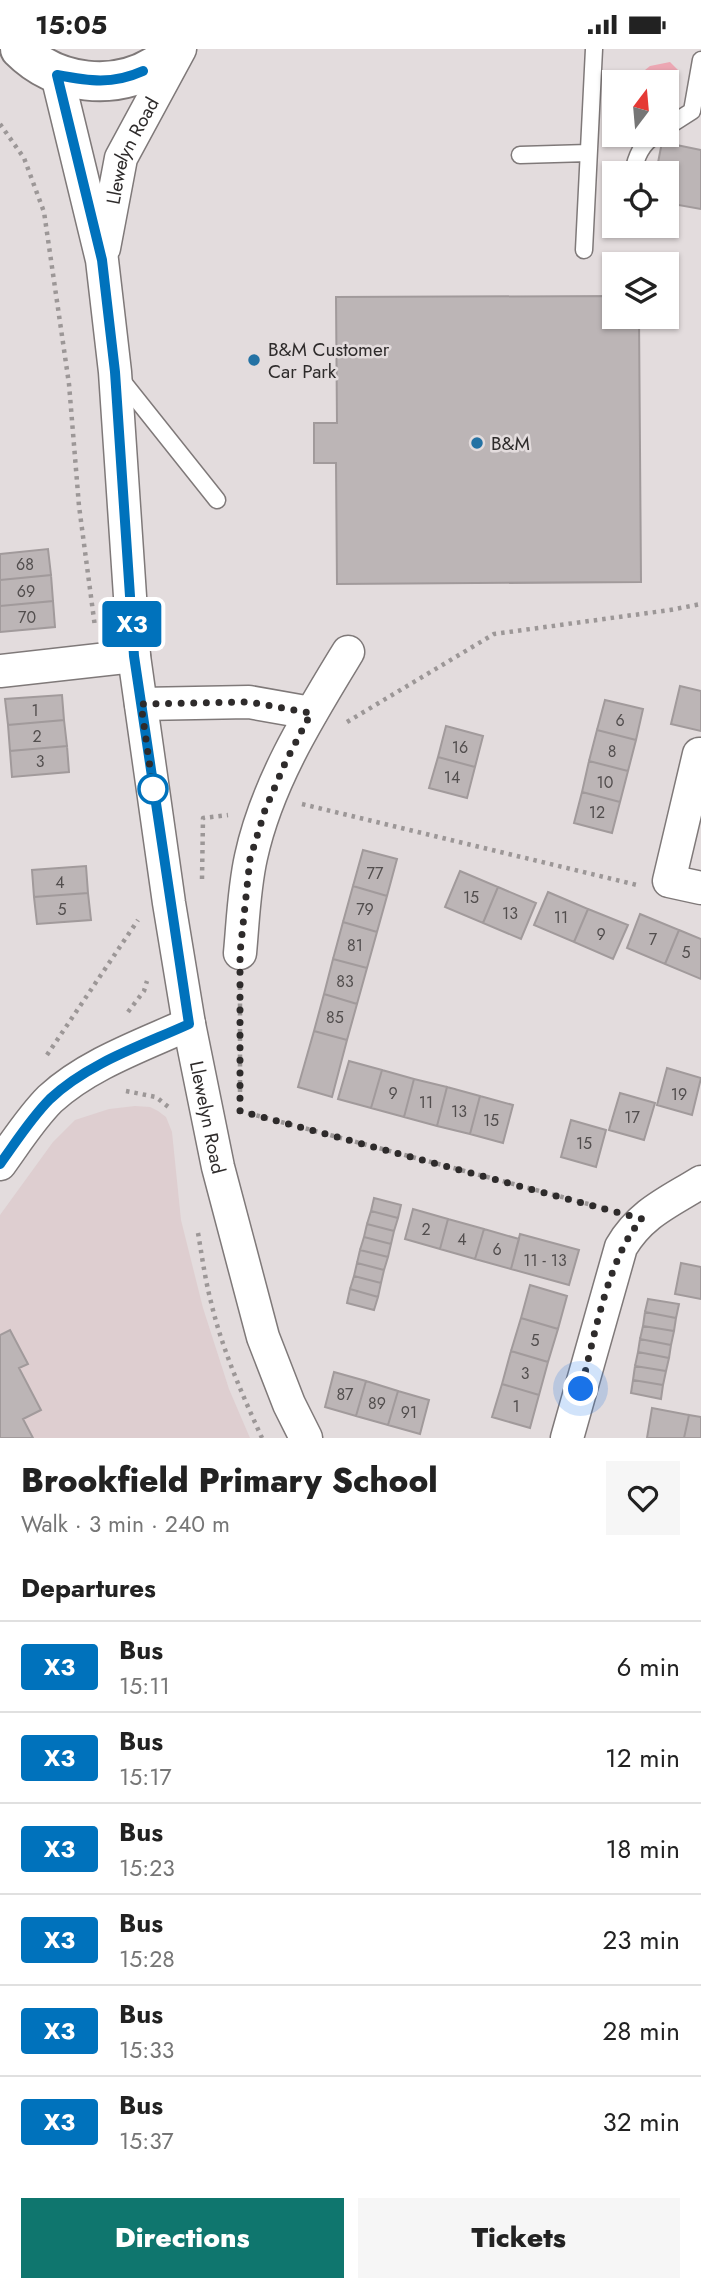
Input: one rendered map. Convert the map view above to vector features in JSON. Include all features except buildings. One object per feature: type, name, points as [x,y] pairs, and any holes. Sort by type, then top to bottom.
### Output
[{"type":"street","points":[[27,59],[91,82],[127,79],[159,64],[177,49]]},
{"type":"street","name":"Llewelyn Road","points":[[102,260],[121,159],[177,49]]},
{"type":"street","name":"Llewelyn Road","points":[[27,59],[102,260],[115,372],[134,656],[189,1024],[218,1167],[253,1302],[267,1348],[306,1438]]},
{"type":"street","points":[[240,953],[248,874],[254,843],[265,810],[311,713],[348,652]]},
{"type":"street","points":[[0,671],[134,656]]},
{"type":"street","points":[[141,704],[249,702],[311,713]]},
{"type":"street","points":[[699,754],[669,881],[701,888]]},
{"type":"street","points":[[0,1164],[35,1116],[69,1084],[130,1050],[189,1024]]},
{"type":"street","points":[[567,1438],[614,1266],[626,1239],[642,1219],[701,1182]]},
{"type":"lane","points":[[584,250],[594,49]]},
{"type":"lane","points":[[679,121],[696,112],[701,60]]},
{"type":"lane","points":[[520,155],[589,153]]},
{"type":"lane","points":[[115,372],[217,500]]},
{"type":"path","points":[[0,124],[24,157],[44,212],[69,384],[79,506],[100,660]]},
{"type":"path","points":[[344,724],[494,634],[701,604]]},
{"type":"path","points":[[301,804],[667,892],[669,881]]},
{"type":"path","points":[[202,885],[203,818]]},
{"type":"path","points":[[54,1057],[43,1062],[141,916],[142,930]]},
{"type":"path","points":[[240,953],[240,1097]]},
{"type":"path","points":[[124,1016],[144,991],[147,974]]},
{"type":"path","points":[[117,1090],[156,1097],[176,1116]]},
{"type":"path","points":[[240,1111],[642,1219]]},
{"type":"path","points":[[196,1224],[210,1301],[219,1333],[262,1438]]},
{"type":"shaded area","points":[[670,62],[678,70],[645,70],[650,66]]},
{"type":"shaded area","points":[[150,1107],[158,1111],[166,1117],[172,1132],[181,1220],[203,1308],[229,1389],[250,1438],[0,1438],[0,1215],[53,1142],[75,1120],[109,1109]]},
{"type":"bus line","name":"X3","points":[[0,1164],[35,1116],[69,1084],[130,1050],[189,1024],[134,656],[115,372],[102,260],[57,75],[91,82],[127,79],[143,71]]},
{"type":"place","name":"B&M Customer Car Park","points":[[254,360]]},
{"type":"place","name":"B&M","points":[[477,443]]},
{"type":"route","points":[[153,789],[141,704],[249,702],[311,713],[265,810],[250,859],[240,953],[240,1111],[642,1219],[630,1231],[614,1266],[581,1389]]}]
